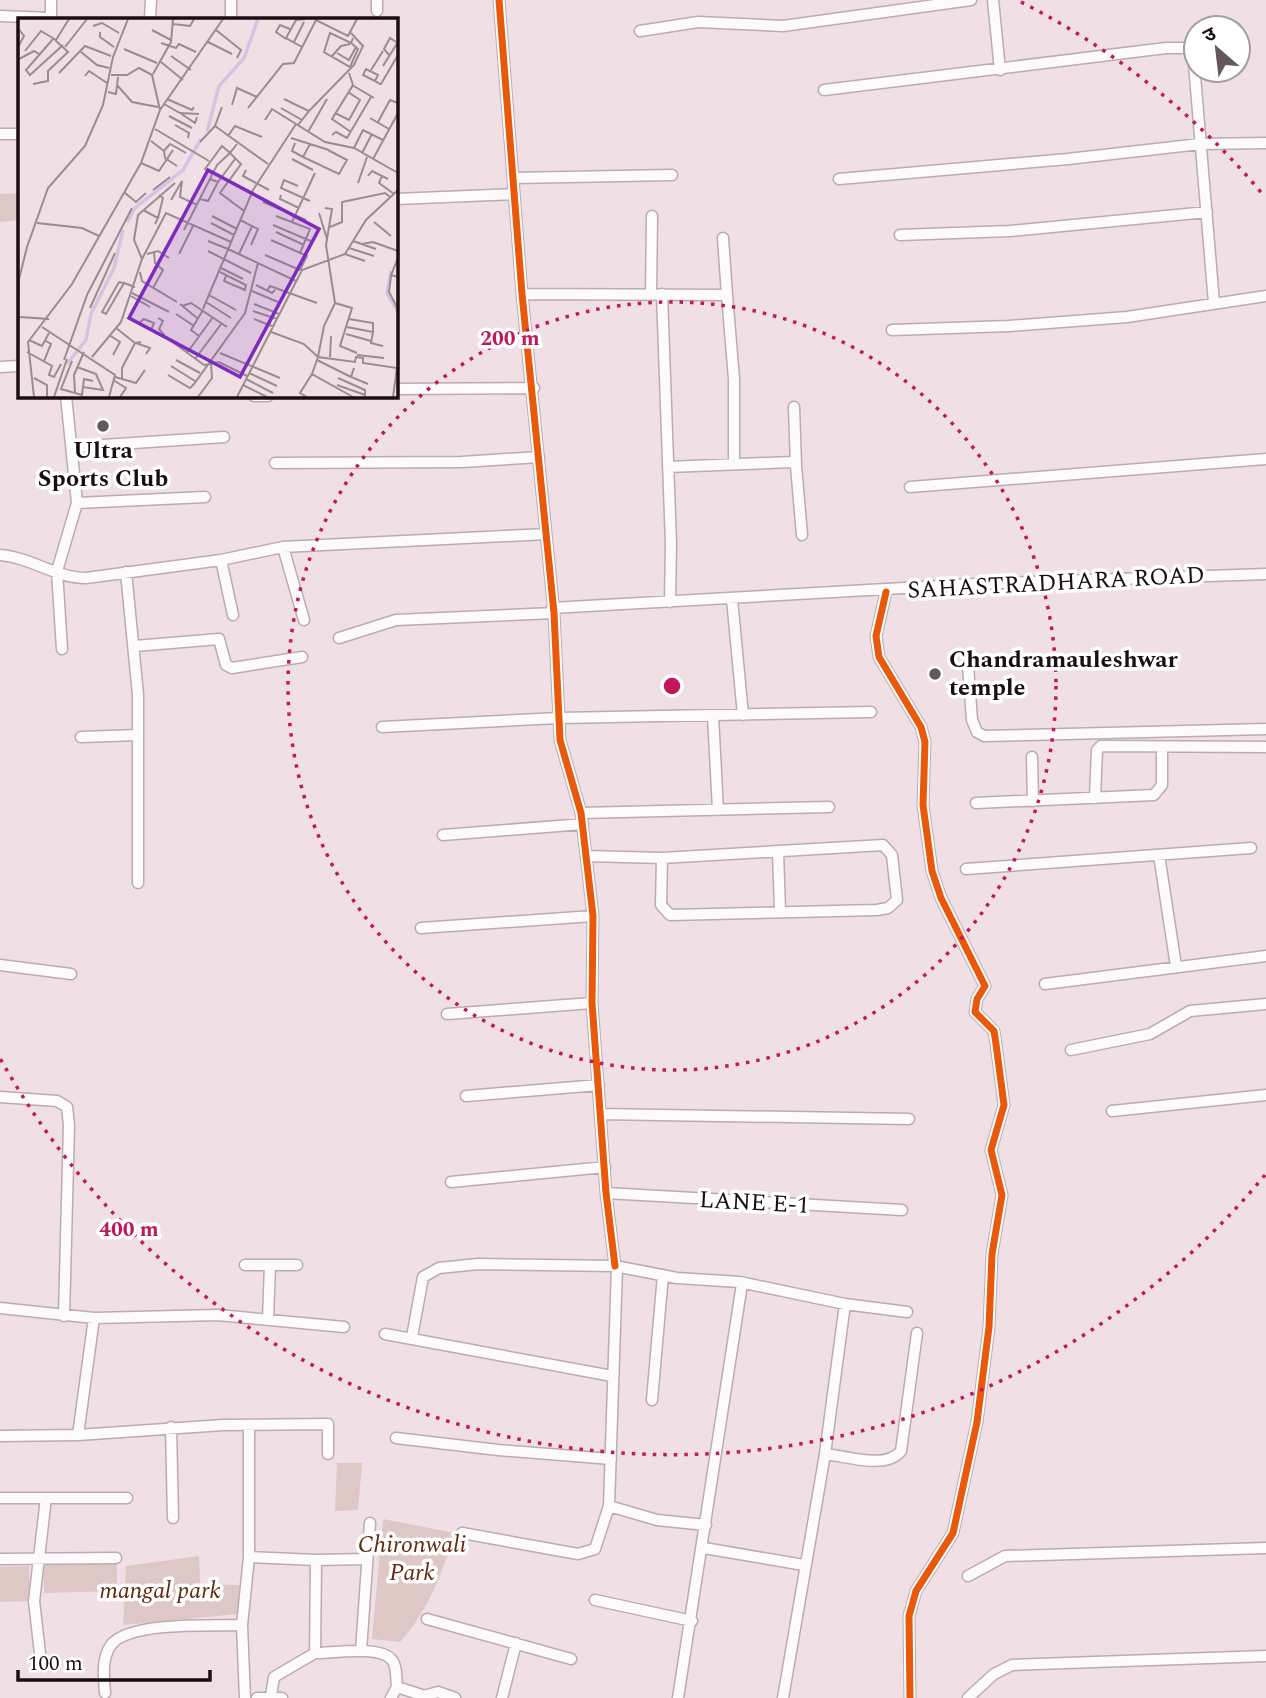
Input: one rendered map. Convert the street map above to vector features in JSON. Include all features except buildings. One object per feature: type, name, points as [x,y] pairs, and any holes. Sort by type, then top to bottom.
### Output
[{"type":"street","points":[[0,16],[51,18],[51,0]]},
{"type":"street","points":[[150,18],[151,0]]},
{"type":"street","points":[[231,0],[231,18]]},
{"type":"street","points":[[462,1533],[578,1554],[595,1549],[609,1506],[616,1267],[606,1193],[592,1003],[593,916],[582,819],[567,768],[559,718],[553,611],[534,388],[522,294],[499,0]]},
{"type":"street","points":[[640,31],[698,22],[783,26],[971,0]]},
{"type":"street","points":[[993,0],[1000,69]]},
{"type":"street","points":[[824,90],[1187,47],[1193,52],[1214,303]]},
{"type":"street","points":[[0,134],[18,134]]},
{"type":"street","points":[[839,178],[1068,159],[1200,144],[1266,143]]},
{"type":"street","points":[[514,178],[672,175]]},
{"type":"street","points":[[397,199],[514,194]]},
{"type":"street","points":[[900,235],[1010,231],[1207,212]]},
{"type":"street","points":[[652,216],[668,467],[670,602]]},
{"type":"street","points":[[723,238],[734,379],[734,463]]},
{"type":"street","points":[[522,294],[727,295]]},
{"type":"street","points":[[892,330],[1009,326],[1114,318],[1266,296]]},
{"type":"street","points":[[0,368],[18,366]]},
{"type":"street","points":[[397,389],[534,388]]},
{"type":"street","points":[[62,649],[57,572],[77,503],[66,397]]},
{"type":"street","points":[[794,407],[802,535]]},
{"type":"street","points":[[73,447],[224,437]]},
{"type":"street","points":[[275,464],[462,462],[539,457]]},
{"type":"street","points":[[910,488],[1266,459]]},
{"type":"street","points":[[668,467],[790,461],[796,466]]},
{"type":"street","points":[[77,503],[205,497]]},
{"type":"street","points":[[0,555],[86,578],[221,560],[283,547],[546,534]]},
{"type":"street","points":[[283,547],[304,620]]},
{"type":"street","points":[[221,560],[233,615]]},
{"type":"street","points":[[126,572],[135,646],[138,883]]},
{"type":"street","name":"SAHASTRADHARA ROAD","points":[[339,638],[396,621],[670,602],[886,592],[975,584],[1266,574]]},
{"type":"street","points":[[886,592],[876,636],[879,657],[921,727],[925,743],[923,805],[932,871],[941,898],[985,986],[976,999],[975,1013],[994,1031],[1004,1105],[991,1150],[1002,1195],[992,1254],[989,1327],[977,1422],[953,1533],[916,1591],[909,1616],[910,1698]]},
{"type":"street","points":[[732,599],[743,715]]},
{"type":"street","points":[[135,646],[219,639],[226,665],[232,668],[302,657]]},
{"type":"street","points":[[968,665],[972,720],[977,732],[984,736],[1266,729]]},
{"type":"street","points":[[382,727],[559,718],[871,712]]},
{"type":"street","points":[[713,716],[718,810]]},
{"type":"street","points":[[81,737],[138,735]]},
{"type":"street","points":[[1095,798],[1098,748],[1103,746],[1266,747]]},
{"type":"street","points":[[976,803],[1149,796],[1159,792],[1162,785],[1162,748]]},
{"type":"street","points":[[1032,757],[1033,801]]},
{"type":"street","points":[[443,835],[582,819],[718,810],[829,807]]},
{"type":"street","points":[[586,856],[662,858],[883,845],[892,855],[897,900],[888,908],[877,910],[670,915],[664,913],[661,905],[662,858]]},
{"type":"street","points":[[965,869],[1251,848]]},
{"type":"street","points":[[778,851],[780,911]]},
{"type":"street","points":[[1160,855],[1176,967]]},
{"type":"street","points":[[421,929],[593,916]]},
{"type":"street","points":[[1045,984],[1266,956]]},
{"type":"street","points":[[0,964],[71,974]]},
{"type":"street","points":[[447,1014],[592,1003]]},
{"type":"street","points":[[1071,1051],[1150,1034],[1190,1011],[1266,1004]]},
{"type":"street","points":[[466,1096],[599,1085]]},
{"type":"street","points":[[1112,1111],[1266,1095]]},
{"type":"street","points":[[0,1097],[57,1101],[67,1107],[69,1113],[64,1316]]},
{"type":"street","points":[[600,1114],[909,1119]]},
{"type":"street","points":[[451,1182],[605,1167]]},
{"type":"street","name":"LANE E-1","points":[[606,1193],[902,1210]]},
{"type":"street","points":[[412,1337],[423,1277],[439,1268],[478,1264],[616,1267],[742,1284],[845,1304],[907,1312]]},
{"type":"street","points":[[245,1265],[297,1265]]},
{"type":"street","points":[[268,1320],[270,1265]]},
{"type":"street","points":[[652,1400],[663,1275]]},
{"type":"street","points":[[678,1698],[704,1548],[742,1284]]},
{"type":"street","points":[[783,1698],[825,1454],[845,1304]]},
{"type":"street","points":[[0,1308],[94,1318],[218,1315],[344,1327]]},
{"type":"street","points":[[78,1435],[94,1318]]},
{"type":"street","points":[[825,1454],[881,1461],[891,1460],[901,1451],[917,1333]]},
{"type":"street","points":[[385,1334],[611,1376]]},
{"type":"street","points":[[0,1436],[78,1435],[171,1427],[328,1424],[328,1454]]},
{"type":"street","points":[[171,1427],[173,1518]]},
{"type":"street","points":[[245,1698],[242,1625],[249,1557],[249,1427]]},
{"type":"street","points":[[396,1438],[611,1459]]},
{"type":"street","points":[[0,1498],[127,1498]]},
{"type":"street","points":[[41,1662],[34,1601],[46,1498]]},
{"type":"street","points":[[609,1506],[657,1520],[706,1525]]},
{"type":"street","points":[[361,1651],[370,1522]]},
{"type":"street","points":[[704,1548],[804,1564]]},
{"type":"street","points":[[968,1576],[1005,1556],[1266,1548]]},
{"type":"street","points":[[249,1557],[367,1559]]},
{"type":"street","points":[[0,1559],[116,1558]]},
{"type":"street","points":[[315,1653],[316,1560]]},
{"type":"street","points":[[595,1600],[692,1621]]},
{"type":"street","points":[[427,1619],[571,1659]]},
{"type":"street","points":[[104,1693],[104,1662],[108,1652],[111,1645],[129,1633],[152,1629],[242,1625]]},
{"type":"street","points":[[502,1698],[516,1643]]},
{"type":"street","points":[[257,1698],[277,1697],[272,1681],[278,1674],[315,1653],[361,1651],[389,1656],[394,1662],[397,1687],[391,1698]]},
{"type":"street","points":[[968,1698],[994,1674],[1012,1665],[1266,1656]]},
{"type":"street","points":[[397,1687],[429,1696],[438,1692],[455,1698]]},
{"type":"green space","points":[[18,193],[18,220],[0,222],[0,194]]},
{"type":"green space","points":[[337,1463],[362,1463],[358,1510],[335,1511]]},
{"type":"green space","name":"Chironwali Park","points":[[383,1519],[455,1533],[440,1577],[427,1604],[400,1642],[372,1639]]},
{"type":"green space","name":"mangal park","points":[[199,1556],[200,1584],[239,1585],[238,1614],[123,1625],[126,1566]]},
{"type":"green space","points":[[117,1563],[117,1591],[44,1593],[43,1565]]},
{"type":"green space","points":[[29,1566],[30,1601],[0,1602],[0,1567]]},
{"type":"cycle path","points":[[499,0],[522,294],[554,613],[560,740],[581,813],[593,916],[592,1003],[606,1193],[615,1266]]},
{"type":"cycle path","points":[[886,592],[876,636],[879,657],[921,727],[925,742],[923,805],[932,871],[941,898],[985,986],[977,999],[975,1012],[994,1031],[1004,1105],[991,1150],[1002,1195],[992,1254],[989,1327],[977,1422],[953,1533],[916,1591],[909,1616],[910,1698]]},
{"type":"place","name":"Ultra Sports Club","points":[[103,426]]},
{"type":"place","name":"Chandramauleshwar temple","points":[[935,674]]}]
